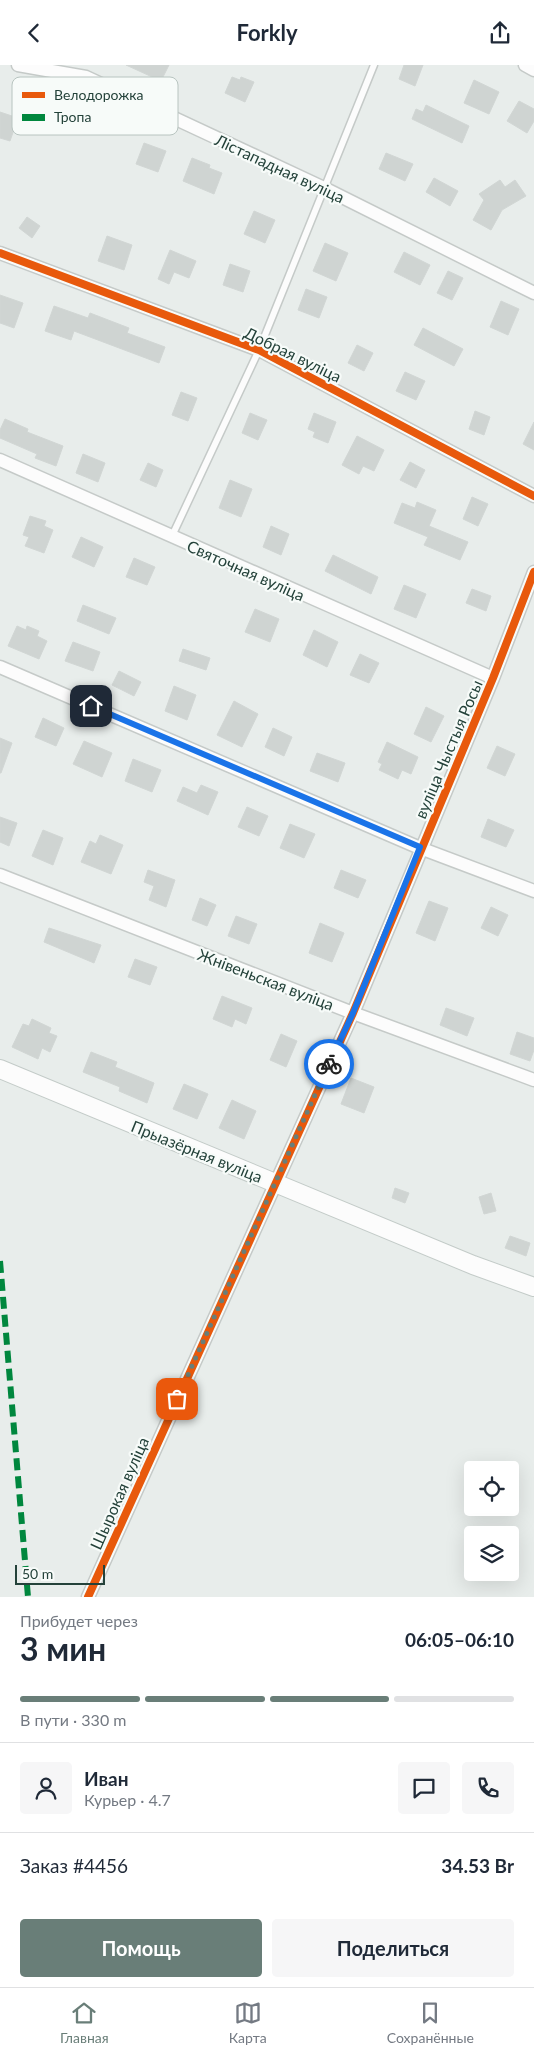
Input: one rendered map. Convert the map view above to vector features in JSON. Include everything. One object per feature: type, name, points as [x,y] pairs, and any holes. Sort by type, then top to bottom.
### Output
[{"type":"street","name":"Лістападная вуліца","points":[[18,65],[86,77]]},
{"type":"street","points":[[525,65],[534,70]]},
{"type":"street","name":"Лістападная вуліца","points":[[178,120],[326,189],[534,293]]},
{"type":"street","name":"Добрая вуліца","points":[[0,253],[260,350],[534,496]]},
{"type":"street","name":"Святочная вуліца","points":[[0,460],[493,678]]},
{"type":"street","name":"вуліца Чыстыя Росы","points":[[274,1182],[353,1013],[420,847],[493,678],[534,572]]},
{"type":"street","points":[[0,667],[420,847],[534,891]]},
{"type":"street","name":"Жнівеньская вуліца","points":[[0,875],[353,1013],[534,1080]]},
{"type":"street","name":"Прыазёрная вуліца","points":[[0,1069],[473,1265],[534,1287]]},
{"type":"street","name":"Шырокая вуліца","points":[[88,1597],[274,1182]]},
{"type":"lane","points":[[172,537],[260,350],[374,65]]},
{"type":"building","points":[[126,65],[169,65],[163,77],[152,77]]},
{"type":"building","points":[[404,65],[423,65],[415,86],[399,79]]},
{"type":"building","points":[[232,77],[240,80],[241,77],[254,82],[245,102],[225,93]]},
{"type":"building","points":[[474,80],[499,92],[489,114],[464,103]]},
{"type":"building","points":[[519,101],[534,109],[534,121],[527,133],[507,121]]},
{"type":"building","points":[[426,105],[469,126],[462,143],[412,119],[416,109],[423,112]]},
{"type":"building","points":[[0,112],[12,116],[12,135],[10,141],[0,138]]},
{"type":"building","points":[[144,143],[166,151],[158,172],[136,164]]},
{"type":"building","points":[[386,153],[413,164],[405,181],[379,169]]},
{"type":"building","points":[[192,158],[210,165],[209,168],[222,173],[214,194],[183,181]]},
{"type":"building","points":[[434,178],[458,191],[450,206],[426,192]]},
{"type":"building","points":[[500,180],[505,187],[515,180],[526,196],[502,210],[491,230],[473,220],[484,200],[479,194]]},
{"type":"building","points":[[254,211],[275,220],[265,243],[244,234]]},
{"type":"building","points":[[27,217],[40,226],[32,238],[19,228]]},
{"type":"building","points":[[107,236],[132,245],[124,270],[98,261]]},
{"type":"building","points":[[325,243],[348,253],[336,281],[313,271]]},
{"type":"building","points":[[170,250],[196,261],[189,278],[174,272],[169,284],[158,279]]},
{"type":"building","points":[[404,252],[430,265],[420,285],[394,272]]},
{"type":"building","points":[[230,264],[250,271],[243,292],[223,285]]},
{"type":"building","points":[[448,271],[463,278],[452,300],[437,293]]},
{"type":"building","points":[[306,289],[327,297],[319,318],[298,310]]},
{"type":"building","points":[[0,295],[23,303],[14,328],[0,323]]},
{"type":"building","points":[[501,301],[519,309],[508,335],[490,327]]},
{"type":"building","points":[[54,306],[88,318],[90,313],[129,328],[127,333],[165,347],[159,363],[74,331],[71,340],[45,331]]},
{"type":"building","points":[[423,328],[463,349],[454,366],[414,345]]},
{"type":"building","points":[[357,345],[373,353],[364,371],[348,363]]},
{"type":"building","points":[[405,372],[425,381],[416,400],[396,391]]},
{"type":"building","points":[[181,392],[197,398],[188,421],[172,415]]},
{"type":"building","points":[[475,411],[490,417],[484,435],[469,429]]},
{"type":"building","points":[[250,413],[267,420],[258,440],[242,433]]},
{"type":"building","points":[[314,413],[336,422],[328,443],[313,437],[315,432],[308,429]]},
{"type":"building","points":[[5,419],[28,429],[27,432],[63,446],[56,466],[35,458],[37,454],[0,438],[0,430]]},
{"type":"building","points":[[534,422],[534,450],[523,444]]},
{"type":"building","points":[[357,436],[384,450],[374,471],[363,466],[359,474],[342,465]]},
{"type":"building","points":[[83,454],[105,463],[98,482],[76,473]]},
{"type":"building","points":[[410,462],[425,470],[416,488],[400,480]]},
{"type":"building","points":[[148,463],[163,470],[156,487],[140,480]]},
{"type":"building","points":[[230,480],[252,489],[241,517],[219,508]]},
{"type":"building","points":[[472,497],[488,504],[478,526],[463,519]]},
{"type":"building","points":[[417,502],[436,510],[429,526],[468,542],[460,560],[424,545],[428,537],[394,523],[402,503],[415,508]]},
{"type":"building","points":[[30,516],[46,521],[44,526],[53,530],[44,553],[25,546],[29,537],[23,535]]},
{"type":"building","points":[[271,526],[289,534],[281,555],[263,547]]},
{"type":"building","points":[[81,537],[103,547],[94,567],[72,557]]},
{"type":"building","points":[[333,555],[378,577],[371,594],[325,571]]},
{"type":"building","points":[[134,558],[155,567],[147,585],[126,577]]},
{"type":"building","points":[[404,585],[426,594],[416,618],[394,609]]},
{"type":"building","points":[[472,589],[491,596],[486,611],[466,603]]},
{"type":"building","points":[[83,605],[116,618],[109,634],[77,621]]},
{"type":"building","points":[[255,609],[279,619],[270,642],[245,632]]},
{"type":"building","points":[[17,626],[26,630],[27,626],[39,631],[37,636],[47,641],[39,659],[8,646]]},
{"type":"building","points":[[314,630],[338,642],[327,667],[303,655]]},
{"type":"building","points":[[73,642],[100,652],[93,671],[65,661]]},
{"type":"building","points":[[183,649],[210,658],[206,670],[179,661]]},
{"type":"building","points":[[360,654],[379,663],[369,683],[350,675]]},
{"type":"building","points":[[119,671],[141,682],[134,696],[112,685]]},
{"type":"building","points":[[174,686],[196,695],[187,720],[165,711]]},
{"type":"building","points":[[234,701],[258,714],[242,747],[217,735]]},
{"type":"building","points":[[426,707],[444,716],[431,742],[414,734]]},
{"type":"building","points":[[43,718],[64,728],[56,746],[35,737]]},
{"type":"building","points":[[273,728],[292,737],[284,756],[265,747]]},
{"type":"building","points":[[0,738],[12,743],[1,773],[0,773]]},
{"type":"building","points":[[84,741],[112,753],[102,777],[73,764]]},
{"type":"building","points":[[387,742],[418,757],[411,774],[402,770],[398,779],[379,770],[382,764],[378,762]]},
{"type":"building","points":[[497,746],[515,754],[505,776],[487,768]]},
{"type":"building","points":[[317,753],[345,763],[338,782],[310,771]]},
{"type":"building","points":[[133,759],[161,770],[152,792],[125,781]]},
{"type":"building","points":[[201,785],[218,792],[208,815],[177,801],[183,787],[197,793]]},
{"type":"building","points":[[247,807],[268,816],[259,836],[238,827]]},
{"type":"building","points":[[0,817],[17,823],[9,846],[0,842]]},
{"type":"building","points":[[488,819],[514,830],[506,847],[481,837]]},
{"type":"building","points":[[290,824],[315,834],[304,858],[280,848]]},
{"type":"building","points":[[43,830],[63,838],[53,865],[32,856]]},
{"type":"building","points":[[100,835],[123,845],[111,874],[81,862],[90,841],[96,844]]},
{"type":"building","points":[[148,870],[175,880],[166,907],[149,900],[154,886],[144,882]]},
{"type":"building","points":[[341,870],[366,880],[358,898],[334,888]]},
{"type":"building","points":[[200,898],[216,905],[207,926],[192,920]]},
{"type":"building","points":[[429,901],[448,908],[435,941],[416,933]]},
{"type":"building","points":[[491,907],[508,915],[498,936],[481,928]]},
{"type":"building","points":[[236,916],[257,924],[249,944],[228,936]]},
{"type":"building","points":[[320,923],[344,933],[332,962],[309,953]]},
{"type":"building","points":[[49,928],[101,945],[94,963],[44,942]]},
{"type":"building","points":[[135,959],[157,967],[150,985],[128,977]]},
{"type":"building","points":[[222,996],[252,1008],[246,1024],[235,1019],[232,1027],[213,1019]]},
{"type":"building","points":[[446,1008],[474,1018],[467,1036],[440,1025]]},
{"type":"building","points":[[32,1019],[51,1028],[49,1033],[57,1036],[50,1052],[42,1048],[38,1059],[12,1047],[23,1024],[29,1026]]},
{"type":"building","points":[[517,1032],[534,1038],[534,1050],[530,1061],[510,1054]]},
{"type":"building","points":[[281,1034],[297,1041],[286,1067],[270,1060]]},
{"type":"building","points":[[91,1052],[117,1062],[115,1067],[154,1083],[147,1103],[119,1091],[120,1087],[83,1072]]},
{"type":"building","points":[[351,1078],[374,1087],[364,1113],[341,1104]]},
{"type":"building","points":[[184,1084],[208,1094],[197,1119],[173,1109]]},
{"type":"building","points":[[232,1100],[256,1111],[244,1139],[219,1128]]},
{"type":"building","points":[[395,1188],[409,1193],[405,1203],[392,1198]]},
{"type":"building","points":[[491,1193],[496,1211],[484,1214],[479,1197]]},
{"type":"building","points":[[510,1236],[530,1243],[526,1256],[505,1248]]},
{"type":"marked path","points":[[0,1261],[28,1597]]},
{"type":"cycle path","points":[[0,253],[259,350],[534,496]]},
{"type":"cycle path","points":[[88,1597],[353,1013],[493,678],[534,572]]},
{"type":"way so far","points":[[177,1399],[329,1064]]},
{"type":"route","points":[[91,706],[420,847],[353,1013],[329,1064]]}]
